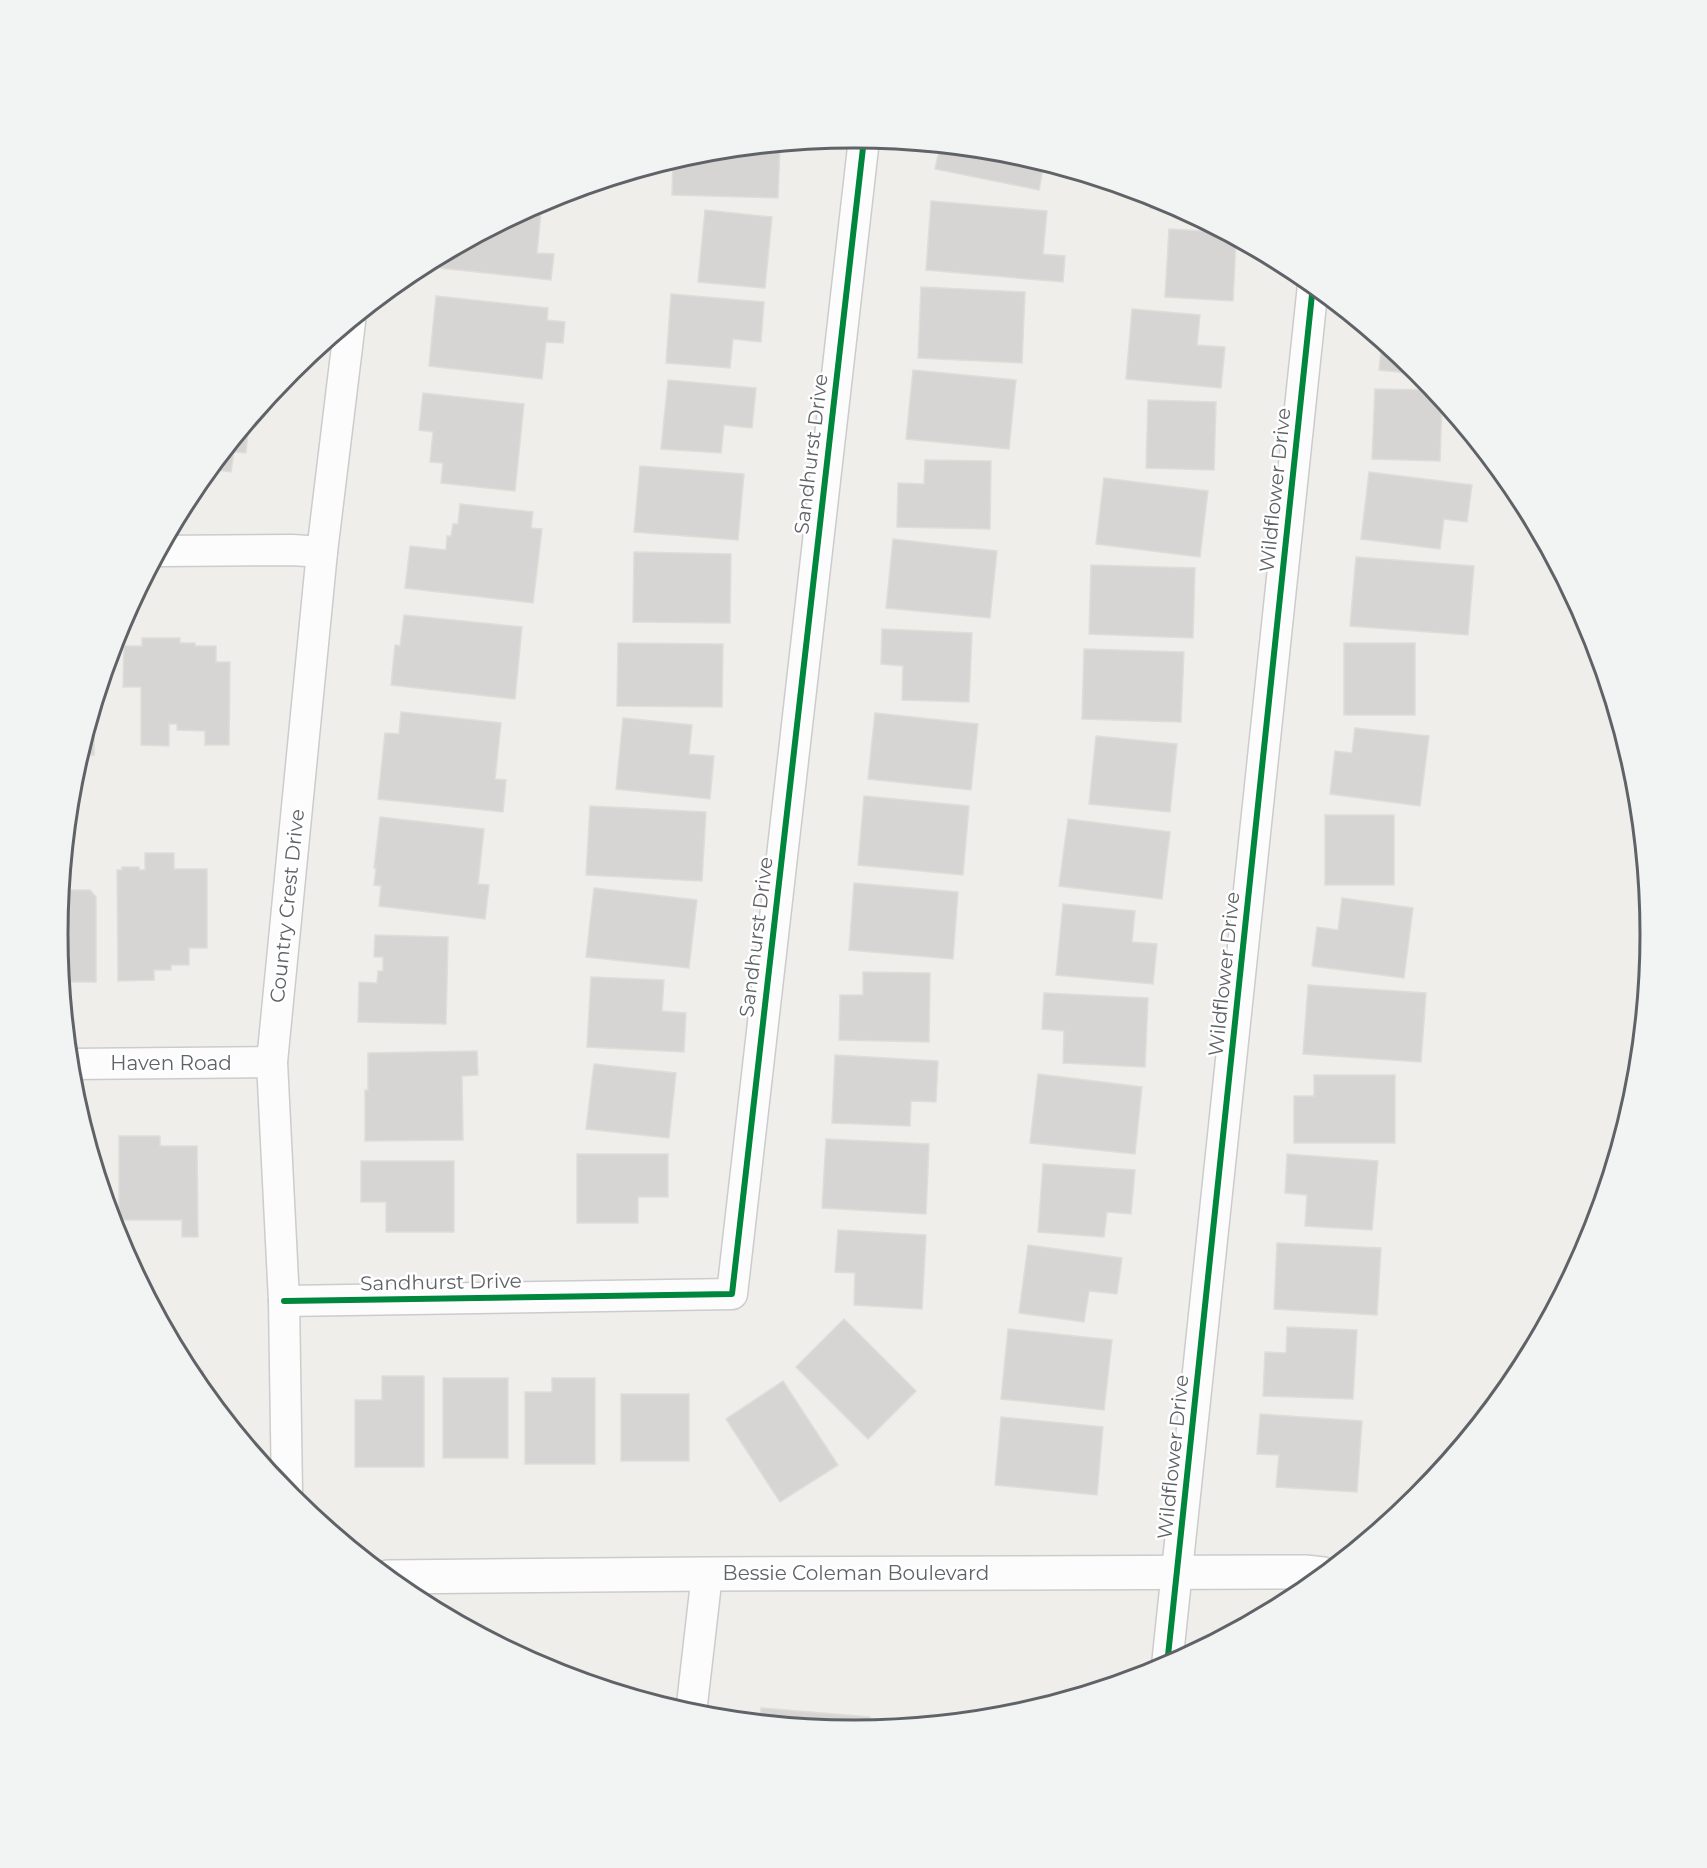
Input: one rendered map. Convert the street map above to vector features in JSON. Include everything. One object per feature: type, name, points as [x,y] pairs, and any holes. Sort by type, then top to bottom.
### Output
[{"type":"street","name":"Sandhurst Drive","points":[[284,1301],[732,1294],[863,148]]},
{"type":"street","name":"Wildflower Drive","points":[[1168,1654],[1312,296]]},
{"type":"street","name":"Country Crest Drive","points":[[286,1477],[284,1301],[272,1062],[322,552],[349,332]]},
{"type":"street","points":[[168,551],[322,552]]},
{"type":"street","name":"Haven Road","points":[[79,1064],[272,1062]]},
{"type":"street","name":"Bessie Coleman Boulevard","points":[[401,1577],[707,1574],[1310,1574]]},
{"type":"street","points":[[692,1703],[707,1574]]},
{"type":"building","points":[[780,152],[778,198],[672,195],[673,170],[700,163]]},
{"type":"building","points":[[938,153],[1007,163],[1042,172],[1039,190],[935,169]]},
{"type":"building","points":[[931,201],[1047,211],[1043,254],[1065,256],[1063,282],[926,270]]},
{"type":"building","points":[[705,210],[772,217],[765,288],[698,282]]},
{"type":"building","points":[[541,213],[537,253],[554,254],[551,280],[440,268],[461,253]]},
{"type":"building","points":[[1169,229],[1205,231],[1236,247],[1233,301],[1165,297]]},
{"type":"building","points":[[921,287],[1025,292],[1022,363],[918,358]]},
{"type":"building","points":[[671,294],[764,302],[761,342],[733,339],[730,368],[666,363]]},
{"type":"building","points":[[436,296],[548,308],[547,320],[565,322],[563,343],[546,342],[542,379],[429,366]]},
{"type":"building","points":[[1132,309],[1200,315],[1197,345],[1225,347],[1221,388],[1126,379]]},
{"type":"building","points":[[1381,351],[1403,372],[1379,370]]},
{"type":"building","points":[[913,370],[1016,380],[1009,449],[906,439]]},
{"type":"building","points":[[668,380],[756,388],[752,428],[724,425],[721,453],[661,449]]},
{"type":"building","points":[[1375,389],[1420,390],[1442,413],[1440,461],[1372,459]]},
{"type":"building","points":[[423,393],[524,404],[515,491],[441,483],[443,463],[430,462],[433,432],[419,430]]},
{"type":"building","points":[[1148,400],[1216,402],[1214,470],[1146,468]]},
{"type":"building","points":[[248,435],[246,453],[234,452],[231,472],[219,470]]},
{"type":"building","points":[[925,460],[991,461],[990,529],[897,527],[898,483],[924,484]]},
{"type":"building","points":[[640,466],[744,474],[738,540],[634,532]]},
{"type":"building","points":[[1369,472],[1472,485],[1467,522],[1444,519],[1440,549],[1361,539]]},
{"type":"building","points":[[1104,478],[1208,491],[1200,557],[1096,544]]},
{"type":"building","points":[[460,504],[533,512],[531,528],[542,529],[533,603],[405,588],[410,546],[446,550],[447,536],[451,536],[453,524],[458,524]]},
{"type":"building","points":[[893,539],[997,551],[990,618],[886,608]]},
{"type":"building","points":[[634,552],[731,554],[730,623],[633,622]]},
{"type":"building","points":[[1356,557],[1474,566],[1468,635],[1350,626]]},
{"type":"building","points":[[1091,565],[1195,568],[1193,638],[1089,634]]},
{"type":"building","points":[[404,615],[522,627],[515,699],[391,685],[395,645],[400,646]]},
{"type":"building","points":[[882,629],[972,633],[969,702],[902,700],[903,666],[881,664]]},
{"type":"building","points":[[142,638],[180,638],[180,643],[216,646],[216,662],[230,662],[229,745],[205,745],[205,731],[177,730],[177,724],[169,724],[169,746],[141,745],[141,687],[123,687],[124,646],[142,646]]},
{"type":"building","points":[[618,643],[723,644],[722,707],[617,706]]},
{"type":"building","points":[[1344,643],[1415,643],[1415,715],[1344,715]]},
{"type":"building","points":[[1084,649],[1184,652],[1181,722],[1082,719]]},
{"type":"building","points":[[401,712],[501,723],[495,779],[506,780],[503,812],[378,799],[385,733],[399,734]]},
{"type":"building","points":[[875,713],[978,724],[971,790],[868,779]]},
{"type":"building","points":[[623,718],[692,725],[689,754],[714,756],[710,799],[616,789]]},
{"type":"building","points":[[1355,728],[1429,736],[1420,806],[1330,794],[1335,751],[1352,753]]},
{"type":"building","points":[[94,731],[94,755],[89,755]]},
{"type":"building","points":[[1096,736],[1177,744],[1170,812],[1089,804]]},
{"type":"building","points":[[864,796],[969,806],[963,875],[858,865]]},
{"type":"building","points":[[590,806],[706,812],[702,881],[586,875]]},
{"type":"building","points":[[1325,815],[1394,815],[1394,885],[1325,885]]},
{"type":"building","points":[[380,817],[484,829],[478,884],[489,885],[485,919],[379,906],[381,886],[374,885],[376,868],[374,868]]},
{"type":"building","points":[[1068,819],[1170,832],[1162,899],[1059,886]]},
{"type":"building","points":[[145,853],[174,853],[174,869],[207,869],[207,948],[189,948],[189,965],[171,965],[171,970],[154,970],[154,980],[118,981],[117,870],[122,870],[122,867],[139,867],[139,870],[145,870]]},
{"type":"building","points":[[854,883],[958,892],[953,959],[849,950]]},
{"type":"building","points":[[594,888],[697,900],[689,968],[586,957]]},
{"type":"building","points":[[71,890],[90,890],[96,897],[96,982],[69,982],[69,892]]},
{"type":"building","points":[[1342,898],[1413,908],[1404,978],[1312,966],[1317,927],[1338,930]]},
{"type":"building","points":[[1063,904],[1135,911],[1132,942],[1157,944],[1153,984],[1056,975]]},
{"type":"building","points":[[375,935],[448,937],[446,1024],[358,1022],[359,982],[377,983],[378,971],[383,971],[383,957],[374,957]]},
{"type":"building","points":[[863,972],[930,973],[929,1042],[839,1040],[840,995],[863,995]]},
{"type":"building","points":[[591,977],[664,980],[662,1011],[686,1013],[684,1052],[587,1047]]},
{"type":"building","points":[[1308,985],[1426,993],[1421,1062],[1303,1054]]},
{"type":"building","points":[[1044,993],[1148,998],[1145,1067],[1063,1063],[1064,1031],[1042,1029]]},
{"type":"building","points":[[477,1051],[478,1075],[462,1076],[463,1140],[365,1141],[368,1053]]},
{"type":"building","points":[[835,1055],[938,1061],[936,1102],[911,1101],[910,1126],[832,1123]]},
{"type":"building","points":[[594,1064],[676,1073],[669,1138],[586,1129]]},
{"type":"building","points":[[1038,1074],[1142,1087],[1135,1154],[1030,1143]]},
{"type":"building","points":[[1314,1075],[1395,1075],[1395,1143],[1294,1143],[1294,1096],[1314,1096]]},
{"type":"building","points":[[119,1136],[160,1136],[160,1146],[197,1146],[198,1237],[182,1237],[182,1220],[121,1220],[119,1214]]},
{"type":"building","points":[[826,1139],[929,1144],[926,1214],[822,1208]]},
{"type":"building","points":[[577,1154],[668,1154],[668,1197],[638,1197],[638,1223],[577,1223]]},
{"type":"building","points":[[1287,1154],[1378,1161],[1372,1230],[1305,1226],[1307,1195],[1285,1193]]},
{"type":"building","points":[[361,1161],[454,1161],[454,1232],[386,1232],[386,1202],[361,1202]]},
{"type":"building","points":[[1043,1164],[1135,1170],[1131,1214],[1107,1212],[1104,1237],[1038,1232]]},
{"type":"building","points":[[838,1230],[926,1235],[922,1309],[854,1305],[855,1273],[835,1272]]},
{"type":"building","points":[[1277,1243],[1381,1248],[1377,1315],[1274,1309]]},
{"type":"building","points":[[1028,1245],[1122,1258],[1117,1294],[1089,1291],[1084,1322],[1019,1313]]},
{"type":"building","points":[[844,1319],[916,1391],[868,1439],[796,1367]]},
{"type":"building","points":[[1287,1327],[1357,1330],[1353,1399],[1263,1396],[1265,1352],[1286,1353]]},
{"type":"building","points":[[1008,1329],[1112,1340],[1104,1410],[1001,1399]]},
{"type":"building","points":[[382,1376],[424,1376],[424,1467],[355,1467],[355,1400],[382,1400]]},
{"type":"building","points":[[443,1378],[508,1378],[508,1458],[443,1458]]},
{"type":"building","points":[[552,1378],[595,1378],[595,1464],[525,1464],[525,1392],[552,1392]]},
{"type":"building","points":[[783,1381],[838,1465],[780,1502],[726,1419]]},
{"type":"building","points":[[621,1394],[689,1394],[689,1461],[621,1461]]},
{"type":"building","points":[[1260,1414],[1362,1421],[1357,1492],[1276,1487],[1279,1455],[1257,1454]]},
{"type":"building","points":[[1001,1417],[1103,1427],[1097,1495],[995,1485]]},
{"type":"building","points":[[761,1708],[870,1717],[870,1719],[854,1720],[761,1714]]},
{"type":"cycle path","points":[[284,1301],[732,1294],[863,148]]},
{"type":"cycle path","points":[[1168,1654],[1312,296]]}]
